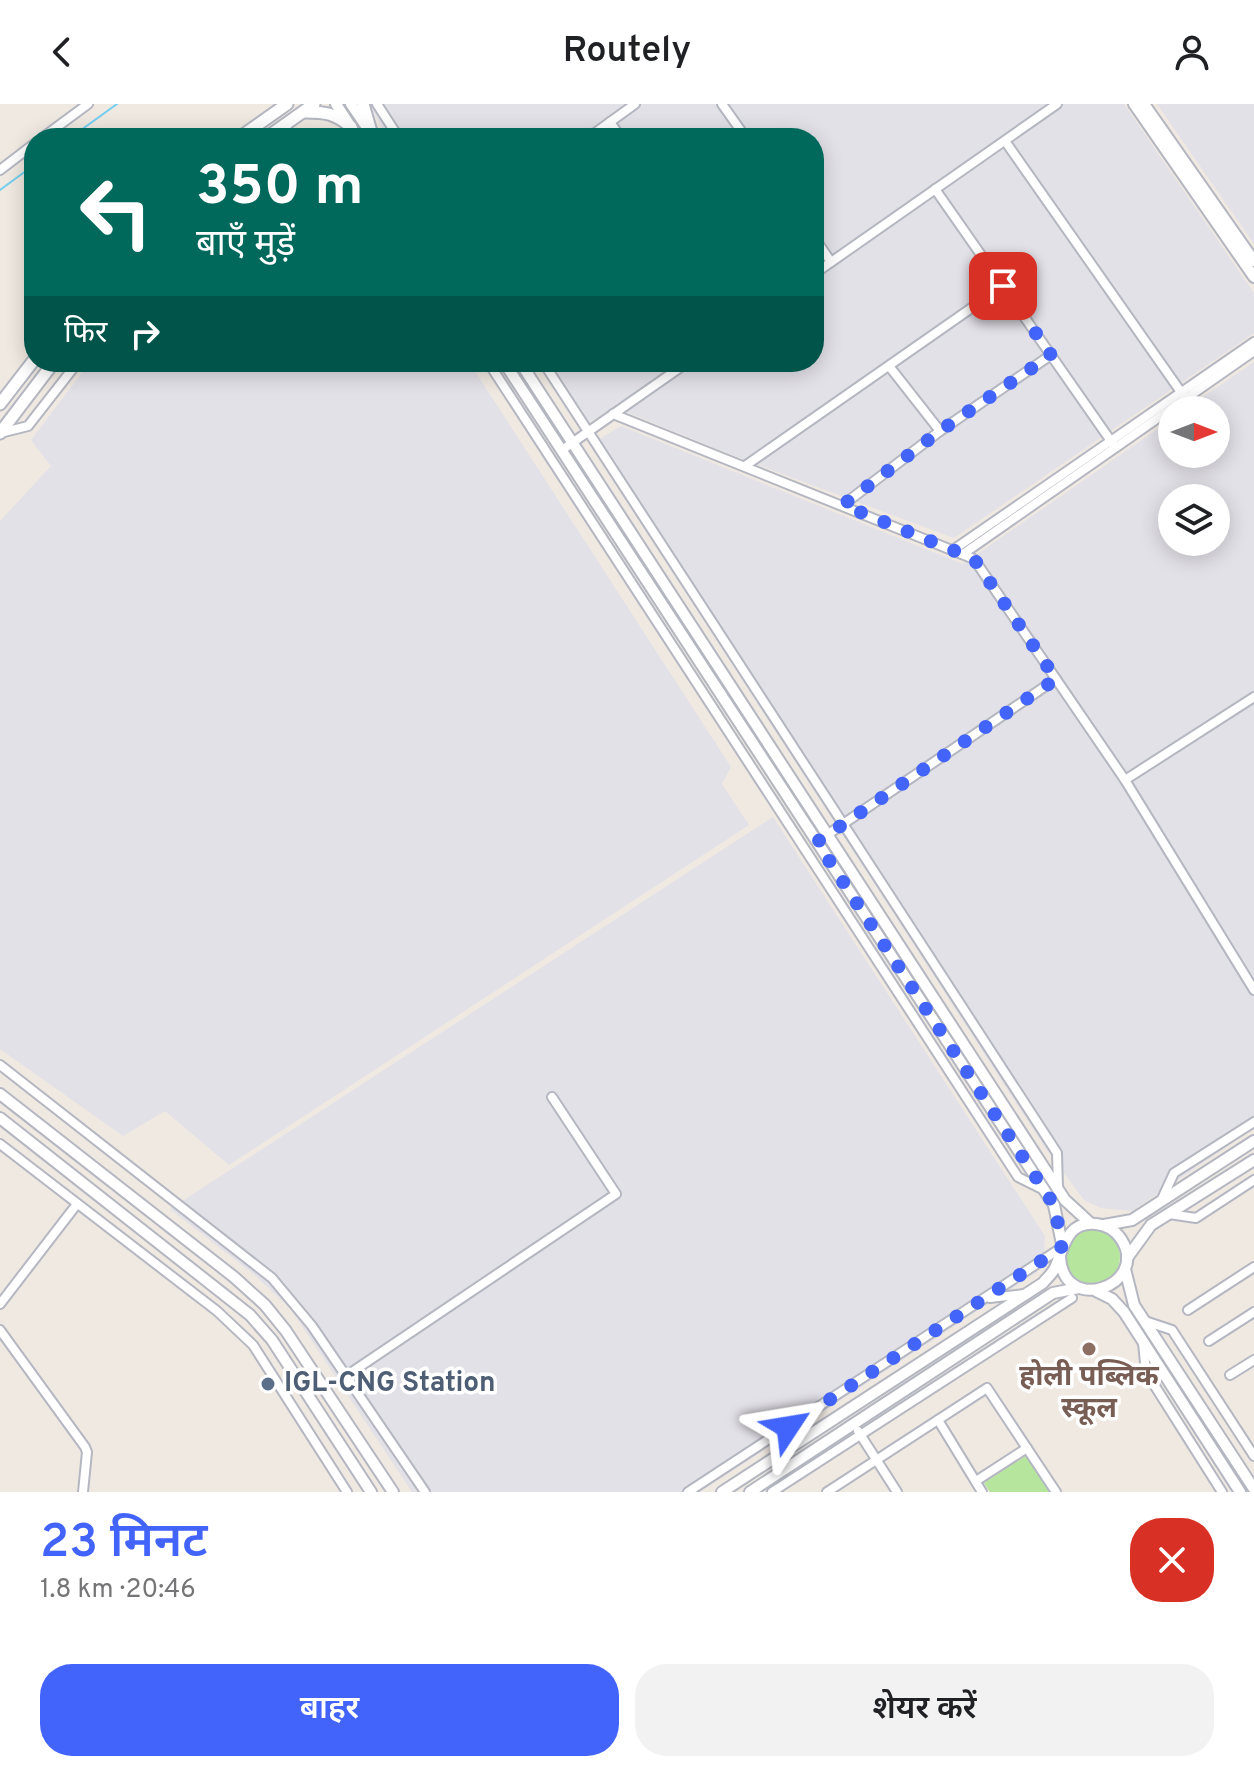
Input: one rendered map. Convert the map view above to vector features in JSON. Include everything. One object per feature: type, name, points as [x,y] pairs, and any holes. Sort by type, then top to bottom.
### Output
[{"type":"main road","points":[[253,128],[287,104]]},
{"type":"main road","points":[[281,128],[314,104]]},
{"type":"main road","points":[[363,104],[370,128]]},
{"type":"main road","points":[[302,112],[327,112],[338,116],[349,128]]},
{"type":"main road","points":[[0,404],[25,372]]},
{"type":"main road","points":[[0,433],[46,372]]},
{"type":"street","points":[[56,128],[88,104]]},
{"type":"street","points":[[336,104],[351,128]]},
{"type":"street","points":[[351,104],[368,128]]},
{"type":"street","points":[[377,104],[393,128]]},
{"type":"street","points":[[602,128],[635,104]]},
{"type":"street","points":[[722,104],[739,128]]},
{"type":"street","points":[[824,267],[1057,104]]},
{"type":"street","points":[[1134,104],[1254,277]]},
{"type":"street","points":[[1144,104],[1254,261]]},
{"type":"street","points":[[610,122],[614,128]]},
{"type":"street","points":[[286,128],[288,123]]},
{"type":"street","points":[[1005,141],[1183,396]]},
{"type":"street","points":[[0,170],[24,152]]},
{"type":"street","points":[[935,189],[1114,444]]},
{"type":"street","points":[[824,252],[831,262]]},
{"type":"street","points":[[745,466],[1003,286]]},
{"type":"street","points":[[1183,396],[1254,342]]},
{"type":"street","points":[[1183,396],[1254,351]]},
{"type":"street","points":[[843,505],[940,431],[1051,355]]},
{"type":"street","points":[[889,366],[940,431]]},
{"type":"street","points":[[0,433],[28,426],[70,372]]},
{"type":"street","points":[[495,372],[1018,1177],[1045,1191]]},
{"type":"street","points":[[511,372],[1054,1205],[1062,1270],[1070,1282],[1112,1299],[1240,1492]]},
{"type":"street","points":[[526,372],[1065,1200],[1090,1223]]},
{"type":"street","points":[[549,372],[1057,1153],[1058,1188]]},
{"type":"street","points":[[562,450],[674,372]]},
{"type":"street","points":[[963,554],[1158,413]]},
{"type":"street","points":[[613,414],[974,559],[1125,780],[1254,990]]},
{"type":"street","points":[[953,550],[1114,444]]},
{"type":"street","points":[[817,842],[1056,679]]},
{"type":"street","points":[[1125,780],[1254,697]]},
{"type":"street","points":[[0,1065],[272,1278],[312,1326],[425,1492]]},
{"type":"street","points":[[0,1094],[234,1277],[265,1305],[286,1331],[393,1492]]},
{"type":"street","points":[[346,1376],[616,1194],[552,1097]]},
{"type":"street","points":[[0,1118],[250,1315],[272,1340],[371,1492]]},
{"type":"street","points":[[1161,1202],[1174,1173],[1254,1122]]},
{"type":"street","points":[[722,1492],[1027,1293],[1054,1271],[1066,1236],[1078,1227],[1090,1223],[1104,1225],[1132,1220],[1254,1141]]},
{"type":"street","points":[[0,1144],[217,1311],[253,1345],[347,1492]]},
{"type":"street","points":[[1095,1291],[1111,1285],[1151,1225],[1254,1160]]},
{"type":"street","points":[[1169,1214],[1196,1218],[1254,1180]]},
{"type":"street","points":[[0,1304],[77,1204]]},
{"type":"street","points":[[1104,1225],[1123,1241],[1134,1305],[1254,1489]]},
{"type":"street","points":[[688,1492],[1061,1248]]},
{"type":"street","points":[[1188,1310],[1254,1267]]},
{"type":"street","points":[[750,1492],[1053,1293],[1081,1288]]},
{"type":"street","points":[[985,1299],[1027,1293]]},
{"type":"street","points":[[772,1492],[1072,1298]]},
{"type":"street","points":[[1018,1332],[1024,1312]]},
{"type":"street","points":[[1209,1341],[1254,1312]]},
{"type":"street","points":[[1145,1321],[1172,1330],[1254,1456]]},
{"type":"street","points":[[0,1330],[85,1447],[83,1492]]},
{"type":"street","points":[[1143,1342],[1146,1372],[1222,1492]]},
{"type":"street","points":[[1230,1375],[1254,1360]]},
{"type":"street","points":[[827,1492],[987,1388],[1056,1492]]},
{"type":"street","points":[[938,1420],[982,1492]]},
{"type":"street","points":[[853,1424],[897,1492]]},
{"type":"street","points":[[976,1481],[1027,1448]]},
{"type":"street","points":[[414,1492],[416,1478]]},
{"type":"shaded area","points":[[369,104],[1124,104],[1254,293],[1254,333],[954,538],[742,459],[614,407],[580,428],[543,372],[824,372],[824,128],[382,128]]},
{"type":"shaded area","points":[[1157,104],[1254,104],[1254,244]]},
{"type":"shaded area","points":[[1254,362],[1254,1128],[1132,1211],[1101,1208],[1084,1200],[1046,1149],[590,445],[621,426],[963,564],[1158,429],[1158,468],[1230,468],[1230,396],[1204,396]]},
{"type":"shaded area","points":[[82,372],[475,372],[731,767],[722,784],[749,825],[229,1165],[165,1111],[123,1136],[0,1049],[0,521],[51,466],[31,440]]},
{"type":"shaded area","points":[[773,817],[1045,1236],[1037,1272],[700,1492],[412,1492],[290,1308],[252,1273],[170,1209]]},
{"type":"green space","points":[[1093,1230],[1112,1238],[1120,1257],[1112,1276],[1093,1284],[1074,1276],[1066,1257],[1074,1238]]},
{"type":"green space","points":[[1027,1455],[1051,1492],[990,1492],[984,1483]]},
{"type":"waterway","points":[[84,128],[117,104]]},
{"type":"waterway","points":[[0,190],[24,172]]},
{"type":"place","name":"होली पब्लिक स्कूल","points":[[1089,1349]]},
{"type":"place","name":"IGL-CNG Station","points":[[268,1384]]},
{"type":"route","points":[[788,1427],[985,1299],[1061,1248],[1062,1244],[1054,1205],[817,842],[1056,679],[974,559],[843,505],[940,431],[1051,355],[1003,286]]}]
